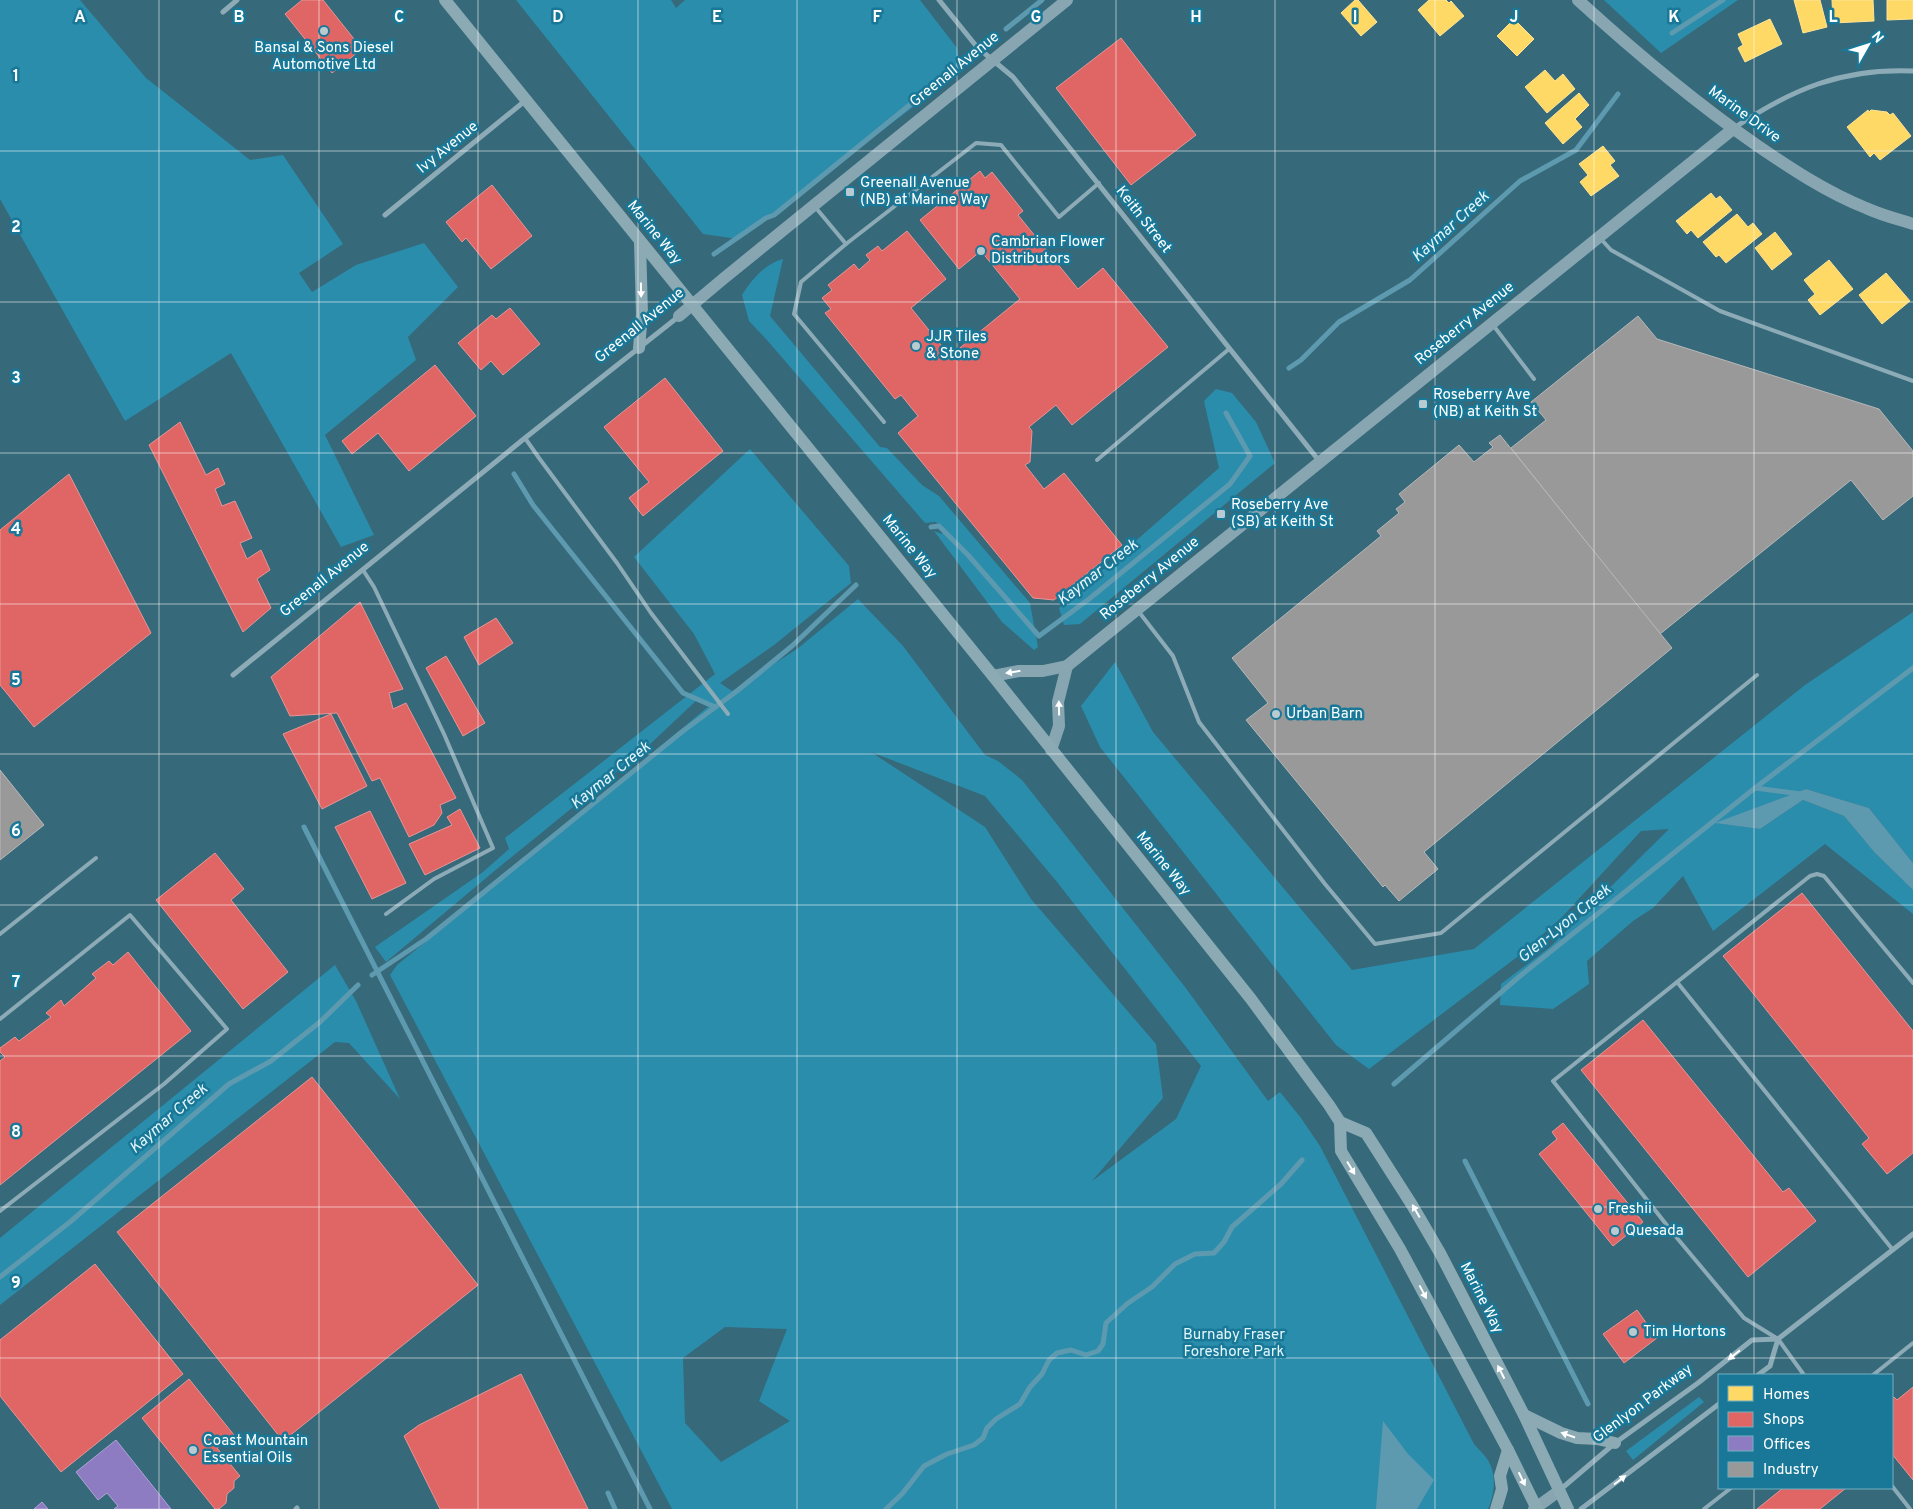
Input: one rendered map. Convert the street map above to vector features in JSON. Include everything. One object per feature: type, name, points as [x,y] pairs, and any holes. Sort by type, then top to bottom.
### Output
[{"type":"main road","name":"Marine Way","points":[[445,0],[993,676],[1251,999],[1340,1122],[1366,1133],[1412,1204],[1444,1261],[1524,1415],[1568,1509]]},
{"type":"main road","points":[[639,348],[642,314],[640,241]]},
{"type":"main road","points":[[1340,1122],[1341,1151],[1400,1249],[1508,1450],[1535,1508]]},
{"type":"main road","points":[[1524,1415],[1576,1438],[1598,1438],[1615,1443]]},
{"type":"main road","points":[[1496,1509],[1502,1489],[1500,1476],[1508,1450]]},
{"type":"street","points":[[223,12],[237,0]]},
{"type":"street","name":"Keith Street","points":[[939,0],[977,46],[1013,77],[1320,462]]},
{"type":"street","name":"Greenall Avenue","points":[[233,675],[525,438],[679,316],[1067,0]]},
{"type":"street","name":"Marine Drive","points":[[1578,0],[1669,80],[1733,129],[1791,168],[1819,185],[1866,208],[1913,224]]},
{"type":"street","name":"Roseberry Avenue","points":[[993,676],[1019,671],[1043,671],[1068,666],[1733,129],[1774,103],[1830,79],[1877,70],[1913,71]]},
{"type":"street","name":"Ivy Avenue","points":[[385,215],[526,100]]},
{"type":"street","points":[[1051,750],[1059,726],[1058,702],[1068,666]]},
{"type":"street","points":[[1759,1374],[1770,1366],[1778,1339],[1913,1234]]},
{"type":"street","name":"Glenlyon Parkway","points":[[1535,1508],[1559,1491],[1615,1443],[1698,1383],[1752,1340],[1778,1339]]},
{"type":"street","points":[[1581,1509],[1718,1405]]},
{"type":"lane","points":[[884,422],[794,314],[801,282],[846,244],[976,143],[1001,145],[1059,217],[1099,183]]},
{"type":"lane","points":[[814,206],[846,244]]},
{"type":"lane","points":[[1598,237],[1611,250],[1720,312],[1913,381]]},
{"type":"lane","points":[[1492,324],[1534,379]]},
{"type":"lane","points":[[1098,460],[1229,349]]},
{"type":"lane","points":[[525,438],[651,613],[728,714]]},
{"type":"lane","points":[[363,570],[374,587],[444,734],[493,848],[434,879],[386,914]]},
{"type":"lane","points":[[1138,610],[1173,656],[1199,722],[1325,884],[1376,944],[1441,933],[1757,675]]},
{"type":"lane","points":[[0,934],[96,858]]},
{"type":"lane","points":[[1803,1374],[1778,1339],[1744,1318],[1553,1081],[1810,876],[1817,874],[1824,876],[1913,983]]},
{"type":"lane","points":[[0,1019],[130,915],[227,1029],[164,1084],[0,1211]]},
{"type":"lane","points":[[1677,982],[1893,1250]]},
{"type":"lane","points":[[1874,1374],[1913,1342]]},
{"type":"lane","points":[[1893,1487],[1910,1509]]},
{"type":"lane","points":[[1704,1509],[1730,1489]]},
{"type":"green space","points":[[0,0],[80,0],[146,78],[250,160],[283,155],[343,244],[299,273],[312,292],[356,265],[424,243],[458,287],[408,337],[416,360],[325,435],[374,535],[341,547],[231,353],[125,421],[0,199]]},
{"type":"green space","points":[[516,0],[671,0],[676,8],[685,0],[920,0],[957,48],[961,71],[738,239],[703,234]]},
{"type":"green space","points":[[1604,0],[1738,0],[1661,53]]},
{"type":"green space","points":[[783,259],[770,316],[880,447],[887,448],[922,485],[939,496],[1030,603],[1038,647],[1034,650],[1002,622],[934,531],[942,534],[943,526],[935,522],[925,523],[749,321],[742,295],[759,273],[771,264]]},
{"type":"green space","points":[[1216,389],[1232,393],[1256,422],[1275,463],[1080,624],[1064,625],[1059,608],[1219,468],[1204,401]]},
{"type":"green space","name":"Burnaby Fraser Foreshore Park","points":[[750,449],[849,566],[851,583],[774,645],[720,683],[732,691],[797,649],[858,599],[903,646],[985,755],[998,761],[1022,780],[1185,987],[1268,1101],[1280,1092],[1320,1146],[1474,1444],[1492,1468],[1494,1486],[1488,1509],[672,1509],[390,975],[397,965],[508,875],[710,705],[699,698],[648,746],[386,962],[375,947],[483,872],[509,849],[505,838],[715,674],[694,634],[634,557]],"holes":[[[871,752],[985,796],[1057,882],[1201,1066],[1176,1119],[1092,1181],[1163,1098],[1156,1044],[1031,899],[985,827]],[[725,1327],[787,1329],[759,1401],[790,1421],[721,1462],[685,1423],[683,1358]]]},
{"type":"green space","points":[[1913,612],[1913,863],[1869,808],[1806,789],[1717,823],[1760,829],[1803,800],[1844,816],[1875,853],[1913,890],[1913,914],[1825,844],[1713,931],[1683,876],[1653,908],[1633,921],[1587,961],[1589,984],[1553,1009],[1500,1005],[1501,984],[1550,947],[1669,829],[1641,831],[1563,916],[1521,954],[1369,1069],[1336,1045],[1100,747],[1081,706],[1115,662],[1153,732],[1352,970],[1474,949],[1805,685]]},
{"type":"green space","points":[[335,965],[356,1001],[400,1099],[349,1043],[335,1042],[0,1305],[0,1238]]},
{"type":"green space","points":[[1699,1397],[1704,1402],[1633,1460],[1626,1451]]},
{"type":"shaded area","points":[[1806,789],[1869,808],[1913,863],[1913,890],[1875,853],[1844,816],[1803,800],[1760,829],[1715,823]]},
{"type":"shaded area","points":[[1383,1421],[1408,1454],[1434,1480],[1417,1509],[1376,1509]]},
{"type":"building: Homes","points":[[1355,0],[1358,0],[1377,22],[1361,36],[1341,13]]},
{"type":"building: Homes","points":[[1429,0],[1446,0],[1449,3],[1451,1],[1464,16],[1440,36],[1418,10]]},
{"type":"building: Homes","points":[[1794,0],[1820,0],[1827,27],[1803,33]]},
{"type":"building: Homes","points":[[1832,0],[1873,0],[1874,21],[1833,23]]},
{"type":"building: Homes","points":[[1887,0],[1913,0],[1913,19],[1887,20]]},
{"type":"building: Homes","points":[[1514,19],[1534,39],[1517,56],[1497,36]]},
{"type":"building: Homes","points":[[1770,19],[1782,44],[1745,62],[1738,48],[1743,45],[1738,34]]},
{"type":"building: Homes","points":[[1545,70],[1555,81],[1563,74],[1575,89],[1547,113],[1525,87]]},
{"type":"building: Homes","points":[[1579,93],[1589,105],[1575,119],[1582,127],[1563,144],[1545,123]]},
{"type":"building: Homes","points":[[1868,110],[1869,112],[1871,110],[1887,112],[1890,115],[1893,113],[1911,136],[1880,160],[1874,153],[1870,157],[1847,127]]},
{"type":"building: Homes","points":[[1603,146],[1615,161],[1610,165],[1619,176],[1591,196],[1580,182],[1588,175],[1579,164]]},
{"type":"building: Homes","points":[[1711,193],[1716,199],[1720,196],[1732,210],[1698,238],[1691,230],[1687,234],[1676,221]]},
{"type":"building: Homes","points":[[1737,214],[1748,227],[1753,223],[1762,234],[1726,263],[1719,255],[1716,257],[1703,242]]},
{"type":"building: Homes","points":[[1775,232],[1792,254],[1772,270],[1755,248]]},
{"type":"building: Homes","points":[[1829,260],[1853,289],[1820,315],[1808,300],[1815,294],[1804,280]]},
{"type":"building: Homes","points":[[1886,273],[1910,301],[1882,324],[1859,295]]},
{"type":"building: Shops","name":"Bansal & Sons Diesel Automotive Ltd","points":[[302,0],[323,0],[362,49],[332,73],[285,14]]},
{"type":"building: Shops","points":[[1121,38],[1196,135],[1131,185],[1056,88]]},
{"type":"building: Shops","points":[[980,171],[985,178],[992,172],[1023,211],[1018,215],[1078,289],[1103,268],[1168,347],[1072,425],[1056,405],[1029,427],[1032,431],[1030,462],[1025,465],[1044,489],[1064,473],[1122,545],[1054,600],[1033,598],[898,433],[918,416],[901,395],[895,399],[825,313],[831,309],[822,298],[832,290],[828,285],[854,264],[859,270],[870,260],[866,255],[878,246],[882,251],[907,231],[946,279],[911,308],[950,356],[1020,299],[981,251],[959,269],[920,220]]},
{"type":"building: Shops","points":[[492,185],[532,236],[491,269],[466,238],[462,242],[446,222]]},
{"type":"building: Shops","points":[[510,308],[540,344],[503,375],[491,361],[481,370],[458,343],[492,315],[496,319]]},
{"type":"building: Shops","points":[[435,365],[476,416],[409,471],[378,433],[352,454],[342,441]]},
{"type":"building: Shops","points":[[665,378],[723,451],[643,516],[629,498],[649,482],[604,427]]},
{"type":"building: Shops","points":[[180,422],[206,475],[218,468],[225,484],[215,489],[222,506],[235,501],[252,538],[240,543],[247,559],[261,550],[270,570],[257,579],[271,608],[243,632],[149,445]]},
{"type":"building: Shops","points":[[69,474],[151,633],[34,727],[0,685],[0,530]]},
{"type":"building: Shops","points":[[360,602],[403,689],[389,693],[393,709],[406,703],[456,798],[440,805],[442,813],[434,825],[409,837],[380,778],[372,781],[337,713],[290,716],[271,677]]},
{"type":"building: Shops","points":[[496,618],[513,643],[479,665],[464,637]]},
{"type":"building: Shops","points":[[446,656],[485,723],[463,736],[426,668]]},
{"type":"building: Shops","points":[[331,714],[367,786],[322,809],[283,734]]},
{"type":"building: Shops","points":[[460,809],[480,848],[425,875],[409,844],[452,825],[447,817]]},
{"type":"building: Shops","points":[[370,811],[406,883],[372,899],[335,827]]},
{"type":"building: Shops","points":[[215,853],[244,889],[231,900],[288,972],[243,1009],[156,900]]},
{"type":"building: Shops","points":[[1802,893],[1913,1031],[1913,1153],[1887,1174],[1862,1144],[1869,1138],[1723,956]]},
{"type":"building: Shops","points":[[128,952],[191,1031],[0,1185],[0,1061],[5,1057],[0,1052],[0,1048],[15,1037],[19,1041],[51,1017],[46,1013],[61,1000],[64,1006],[96,978],[92,974],[109,961],[113,965]]},
{"type":"building: Shops","points":[[1643,1020],[1783,1192],[1789,1188],[1816,1221],[1748,1277],[1581,1070]]},
{"type":"building: Shops","points":[[312,1077],[478,1285],[283,1441],[117,1232]]},
{"type":"building: Shops","points":[[1563,1123],[1643,1222],[1613,1246],[1539,1154],[1557,1139],[1552,1132]]},
{"type":"building: Shops","points":[[95,1264],[183,1374],[61,1472],[0,1396],[0,1340]]},
{"type":"building: Shops","points":[[1637,1310],[1657,1338],[1624,1363],[1603,1334]]},
{"type":"building: Shops","points":[[521,1374],[588,1509],[440,1509],[404,1436],[419,1425]]},
{"type":"building: Shops","points":[[189,1379],[234,1435],[217,1448],[240,1476],[234,1481],[234,1488],[227,1494],[226,1503],[219,1509],[215,1509],[142,1418]]},
{"type":"building: Shops","points":[[1913,1387],[1913,1480],[1893,1455],[1893,1398],[1897,1400]]},
{"type":"building: Shops","points":[[1782,1489],[1845,1489],[1820,1509],[1757,1509]]},
{"type":"building: Offices","points":[[116,1440],[171,1509],[114,1509],[118,1506],[107,1493],[98,1500],[76,1472]]},
{"type":"building: Offices","points":[[42,1502],[48,1509],[34,1509]]},
{"type":"building: Industry","points":[[1638,316],[1657,339],[1879,409],[1913,451],[1913,496],[1883,520],[1851,480],[1660,634],[1511,448],[1546,420],[1531,402]]},
{"type":"building: Industry","points":[[1500,435],[1672,648],[1424,852],[1438,869],[1399,901],[1385,885],[1383,887],[1246,720],[1268,703],[1232,658],[1381,536],[1377,531],[1399,513],[1396,509],[1405,502],[1399,494],[1459,445],[1474,462],[1493,447],[1489,443]]},
{"type":"building: Industry","points":[[0,770],[44,825],[0,860]]},
{"type":"waterway","points":[[1006,29],[1042,0]]},
{"type":"waterway","name":"Kaymar Creek","points":[[1672,33],[1723,0]]},
{"type":"waterway","points":[[714,254],[766,218],[774,215],[959,65]]},
{"type":"waterway","name":"Kaymar Creek","points":[[1289,368],[1301,360],[1339,322],[1410,280],[1520,181],[1576,150],[1618,94]]},
{"type":"waterway","name":"Kaymar Creek","points":[[931,527],[939,526],[968,555],[1039,636],[1089,599],[1230,484],[1250,456],[1226,413]]},
{"type":"waterway","points":[[514,474],[533,505],[683,693],[715,707]]},
{"type":"waterway","name":"Kaymar Creek","points":[[372,975],[426,939],[683,731],[737,691],[792,646],[856,585]]},
{"type":"waterway","name":"Glen-Lyon Creek","points":[[1755,788],[1913,668]]},
{"type":"waterway","name":"Glen-Lyon Creek","points":[[1394,1084],[1520,976],[1755,788],[1801,794]]},
{"type":"waterway","points":[[304,827],[650,1509]]},
{"type":"waterway","name":"Kaymar Creek","points":[[0,1277],[70,1222],[229,1084],[271,1061],[320,1022],[358,985]]},
{"type":"waterway","name":"Glen-Lyon Creek","points":[[886,1509],[902,1494],[924,1466],[947,1454],[974,1445],[983,1438],[987,1428],[996,1419],[1020,1404],[1030,1387],[1042,1374],[1049,1360],[1057,1353],[1071,1350],[1086,1355],[1098,1351],[1103,1344],[1106,1323],[1128,1303],[1152,1287],[1175,1264],[1195,1254],[1214,1253],[1224,1242],[1232,1227],[1281,1184],[1302,1160]]},
{"type":"waterway","points":[[1465,1161],[1588,1404]]},
{"type":"waterway","points":[[608,1493],[615,1509]]},
{"type":"place","name":"Bansal & Sons Diesel Automotive Ltd","points":[[324,31]]},
{"type":"place","name":"Greenall Avenue (NB) at Marine Way","points":[[850,192]]},
{"type":"place","name":"Cambrian Flower Distributors","points":[[981,251]]},
{"type":"place","name":"JJR Tiles & Stone","points":[[916,346]]},
{"type":"place","name":"Roseberry Ave (NB) at Keith St","points":[[1423,404]]},
{"type":"place","name":"Roseberry Ave (SB) at Keith St","points":[[1221,514]]},
{"type":"place","name":"Urban Barn","points":[[1276,714]]},
{"type":"place","name":"Freshii","points":[[1598,1209]]},
{"type":"place","name":"Quesada","points":[[1615,1231]]},
{"type":"place","name":"Tim Hortons","points":[[1633,1332]]},
{"type":"place","name":"Coast Mountain Essential Oils","points":[[193,1450]]}]
